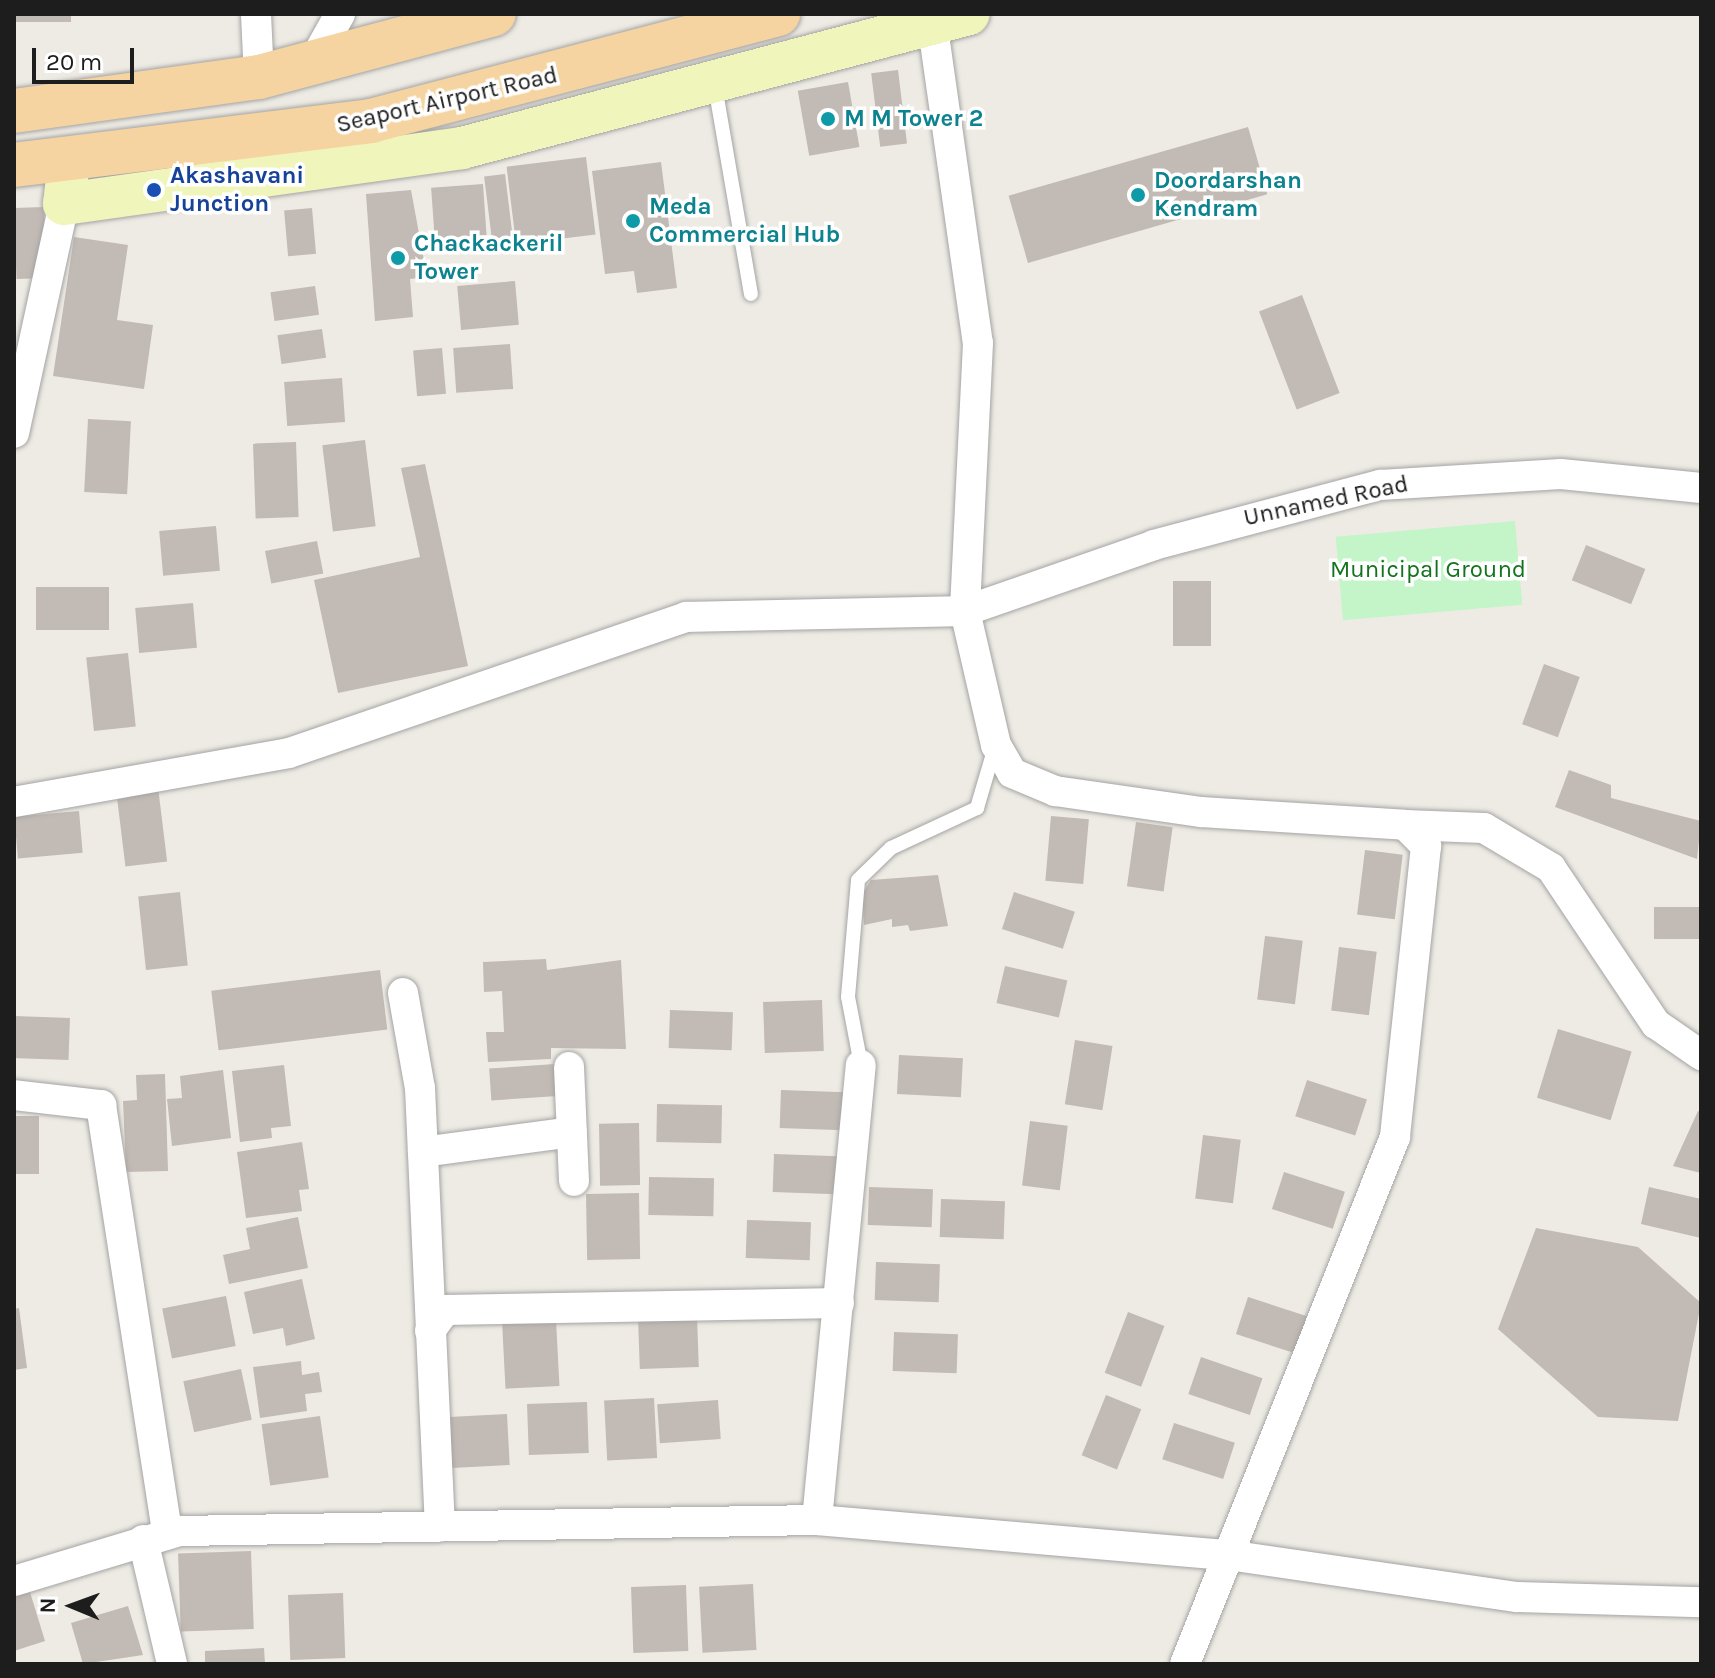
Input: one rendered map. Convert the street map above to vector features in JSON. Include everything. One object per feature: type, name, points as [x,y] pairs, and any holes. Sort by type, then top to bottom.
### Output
[{"type":"main road","points":[[14,111],[259,77],[494,14]]},
{"type":"main road","name":"Seaport Airport Road","points":[[14,165],[69,161],[371,121],[778,14]]},
{"type":"street","points":[[256,14],[259,77]]},
{"type":"street","points":[[313,62],[340,14]]},
{"type":"street","points":[[64,204],[462,148],[944,18],[978,343],[965,611],[996,745],[1012,773],[1055,791],[1201,812],[1484,828],[1551,868],[1656,1024],[1701,1055]]},
{"type":"street","points":[[14,433],[64,204],[69,161]]},
{"type":"street","name":"Unnamed Road","points":[[14,802],[289,753],[686,617],[965,611],[1154,545],[1380,485],[1561,474],[1701,488]]},
{"type":"street","points":[[1185,1664],[1395,1137],[1426,846],[1405,825]]},
{"type":"street","points":[[403,993],[423,1152],[440,1527]]},
{"type":"street","points":[[817,1520],[861,1065]]},
{"type":"street","points":[[569,1067],[574,1181]]},
{"type":"street","points":[[14,1095],[101,1105],[172,1664]]},
{"type":"street","points":[[423,1152],[572,1132]]},
{"type":"street","points":[[430,1331],[445,1310],[839,1303]]},
{"type":"street","points":[[14,1581],[155,1536],[817,1520],[1228,1555],[1517,1597],[1701,1602]]},
{"type":"lane","points":[[715,82],[751,294]]},
{"type":"lane","points":[[861,1065],[848,997],[858,880],[891,848],[977,808],[996,745]]},
{"type":"green space","name":"Municipal Ground","points":[[1515,521],[1522,605],[1343,620],[1336,537]]},
{"type":"building","points":[[14,14],[71,14],[71,22],[14,22]]},
{"type":"building","points":[[898,70],[907,143],[880,147],[871,73]]},
{"type":"building","name":"M M Tower 2","points":[[848,82],[859,147],[809,156],[798,91]]},
{"type":"building","name":"Doordarshan Kendram","points":[[1248,127],[1267,194],[1028,263],[1009,196]]},
{"type":"building","points":[[586,157],[596,234],[516,244],[507,167]]},
{"type":"building","name":"Meda Commercial Hub","points":[[661,162],[677,288],[637,293],[634,271],[605,274],[592,171]]},
{"type":"building","points":[[505,174],[513,237],[492,239],[484,177]]},
{"type":"building","points":[[483,184],[487,235],[435,239],[431,188]]},
{"type":"building","name":"Chackackeril Tower","points":[[411,190],[427,277],[410,279],[413,317],[375,321],[366,194]]},
{"type":"building","points":[[44,207],[46,278],[16,279],[14,208]]},
{"type":"building","points":[[312,208],[316,254],[288,256],[284,210]]},
{"type":"building","points":[[74,237],[128,245],[117,320],[153,325],[144,389],[53,376]]},
{"type":"building","points":[[515,281],[519,325],[461,330],[457,286]]},
{"type":"building","points":[[315,286],[319,315],[274,321],[270,292]]},
{"type":"building","points":[[1302,295],[1340,393],[1297,410],[1259,311]]},
{"type":"building","points":[[322,329],[326,358],[281,364],[277,335]]},
{"type":"building","points":[[510,344],[513,389],[456,393],[453,348]]},
{"type":"building","points":[[442,348],[446,394],[417,396],[413,351]]},
{"type":"building","points":[[342,378],[345,422],[287,426],[284,382]]},
{"type":"building","points":[[88,419],[131,421],[127,494],[84,492]]},
{"type":"building","points":[[365,440],[376,526],[333,532],[322,445]]},
{"type":"building","points":[[296,442],[299,517],[256,518],[253,444]]},
{"type":"building","points":[[425,464],[468,666],[338,693],[314,580],[420,557],[401,468]]},
{"type":"building","points":[[216,526],[220,571],[163,576],[159,531]]},
{"type":"building","points":[[317,541],[323,573],[271,584],[265,551]]},
{"type":"building","points":[[1586,545],[1645,569],[1631,604],[1572,580]]},
{"type":"building","points":[[1173,581],[1211,581],[1211,646],[1173,646]]},
{"type":"building","points":[[36,587],[109,587],[109,630],[36,630]]},
{"type":"building","points":[[193,603],[197,648],[139,653],[135,608]]},
{"type":"building","points":[[128,653],[136,727],[94,731],[86,657]]},
{"type":"building","points":[[1544,664],[1580,677],[1558,737],[1522,724]]},
{"type":"building","points":[[1569,770],[1611,785],[1611,798],[1701,821],[1697,859],[1555,807]]},
{"type":"building","points":[[158,787],[167,861],[125,867],[116,792]]},
{"type":"building","points":[[79,811],[83,853],[18,859],[14,817]]},
{"type":"building","points":[[1051,816],[1089,819],[1083,884],[1045,881]]},
{"type":"building","points":[[1136,822],[1173,827],[1164,892],[1127,886]]},
{"type":"building","points":[[1365,850],[1403,855],[1395,919],[1357,915]]},
{"type":"building","points":[[938,875],[948,926],[910,931],[908,925],[892,927],[892,919],[864,925],[862,894],[871,880]]},
{"type":"building","points":[[180,892],[188,966],[146,970],[138,896]]},
{"type":"building","points":[[1014,892],[1075,912],[1063,949],[1002,929]]},
{"type":"building","points":[[1654,907],[1701,907],[1701,939],[1654,939]]},
{"type":"building","points":[[1265,936],[1303,941],[1295,1004],[1257,1000]]},
{"type":"building","points":[[1339,947],[1377,952],[1369,1015],[1331,1011]]},
{"type":"building","points":[[546,959],[547,970],[621,960],[626,1049],[551,1048],[551,1059],[488,1062],[486,1032],[504,1032],[502,991],[484,992],[483,962]]},
{"type":"building","points":[[1005,966],[1067,980],[1059,1017],[996,1003]]},
{"type":"building","points":[[380,970],[387,1030],[219,1050],[211,991]]},
{"type":"building","points":[[822,1000],[824,1051],[765,1053],[763,1002]]},
{"type":"building","points":[[670,1010],[733,1012],[732,1050],[669,1048]]},
{"type":"building","points":[[14,1016],[70,1018],[69,1060],[14,1058]]},
{"type":"building","points":[[1558,1029],[1632,1052],[1611,1120],[1537,1098]]},
{"type":"building","points":[[1075,1040],[1113,1046],[1102,1110],[1065,1104]]},
{"type":"building","points":[[899,1055],[963,1058],[961,1097],[897,1094]]},
{"type":"building","points":[[555,1064],[557,1096],[491,1101],[489,1069]]},
{"type":"building","points":[[284,1065],[291,1126],[271,1128],[272,1138],[240,1142],[232,1071]]},
{"type":"building","points":[[223,1070],[231,1138],[172,1146],[167,1099],[182,1098],[180,1076]]},
{"type":"building","points":[[165,1074],[168,1171],[126,1172],[123,1101],[137,1100],[136,1075]]},
{"type":"building","points":[[1307,1080],[1367,1099],[1355,1136],[1295,1116]]},
{"type":"building","points":[[781,1090],[845,1092],[844,1130],[780,1128]]},
{"type":"building","points":[[657,1104],[722,1105],[721,1143],[656,1142]]},
{"type":"building","points":[[1698,1111],[1701,1112],[1701,1173],[1673,1166]]},
{"type":"building","points":[[14,1116],[39,1116],[39,1174],[14,1174]]},
{"type":"building","points":[[1030,1121],[1068,1126],[1060,1190],[1022,1186]]},
{"type":"building","points":[[639,1123],[640,1185],[600,1186],[599,1124]]},
{"type":"building","points":[[1203,1135],[1241,1140],[1233,1203],[1195,1199]]},
{"type":"building","points":[[302,1142],[309,1189],[299,1190],[302,1211],[246,1218],[237,1152]]},
{"type":"building","points":[[774,1154],[838,1156],[837,1194],[773,1192]]},
{"type":"building","points":[[1284,1172],[1345,1192],[1333,1229],[1272,1209]]},
{"type":"building","points":[[649,1177],[714,1178],[713,1216],[648,1215]]},
{"type":"building","points":[[869,1187],[933,1189],[932,1227],[868,1225]]},
{"type":"building","points":[[1649,1187],[1701,1199],[1701,1238],[1641,1224]]},
{"type":"building","points":[[639,1193],[640,1259],[587,1260],[586,1194]]},
{"type":"building","points":[[941,1199],[1005,1201],[1004,1239],[940,1237]]},
{"type":"building","points":[[298,1217],[308,1268],[229,1284],[223,1255],[250,1249],[246,1228]]},
{"type":"building","points":[[747,1220],[811,1222],[810,1260],[746,1258]]},
{"type":"building","points":[[1536,1228],[1638,1247],[1701,1303],[1678,1421],[1598,1417],[1498,1329]]},
{"type":"building","points":[[876,1262],[940,1264],[939,1302],[875,1300]]},
{"type":"building","points":[[302,1279],[315,1339],[286,1346],[283,1328],[253,1334],[244,1292]]},
{"type":"building","points":[[226,1296],[236,1346],[172,1358],[162,1308]]},
{"type":"building","points":[[1248,1297],[1308,1316],[1296,1354],[1236,1334]]},
{"type":"building","points":[[19,1308],[27,1368],[14,1370],[14,1309]]},
{"type":"building","points":[[1128,1312],[1164,1326],[1141,1387],[1105,1373]]},
{"type":"building","points":[[697,1316],[699,1367],[640,1369],[638,1318]]},
{"type":"building","points":[[556,1320],[559,1386],[506,1389],[502,1323]]},
{"type":"building","points":[[894,1332],[958,1334],[957,1373],[893,1371]]},
{"type":"building","points":[[1201,1357],[1262,1378],[1250,1415],[1188,1394]]},
{"type":"building","points":[[301,1361],[302,1375],[319,1372],[322,1392],[305,1394],[307,1411],[260,1418],[253,1367]]},
{"type":"building","points":[[241,1369],[252,1420],[194,1432],[183,1381]]},
{"type":"building","points":[[1106,1395],[1141,1409],[1117,1470],[1082,1455]]},
{"type":"building","points":[[654,1398],[657,1458],[607,1461],[604,1401]]},
{"type":"building","points":[[718,1400],[721,1439],[660,1443],[657,1404]]},
{"type":"building","points":[[587,1402],[589,1453],[529,1455],[527,1404]]},
{"type":"building","points":[[507,1414],[510,1465],[452,1468],[449,1417]]},
{"type":"building","points":[[320,1416],[329,1477],[270,1486],[262,1424]]},
{"type":"building","points":[[1174,1423],[1235,1443],[1223,1479],[1162,1459]]},
{"type":"building","points":[[251,1551],[254,1629],[181,1632],[178,1554]]},
{"type":"building","points":[[753,1584],[756,1650],[703,1653],[699,1587]]},
{"type":"building","points":[[686,1585],[688,1651],[633,1653],[631,1587]]},
{"type":"building","points":[[30,1592],[45,1641],[14,1651],[14,1597]]},
{"type":"building","points":[[343,1593],[345,1658],[290,1660],[288,1595]]},
{"type":"building","points":[[128,1606],[143,1655],[83,1664],[71,1623]]},
{"type":"building","points":[[264,1648],[265,1664],[205,1664],[205,1651]]},
{"type":"place","name":"M M Tower 2","points":[[828,119]]},
{"type":"place","name":"Akashavani Junction","points":[[154,190]]},
{"type":"place","name":"Doordarshan Kendram","points":[[1138,195]]},
{"type":"place","name":"Meda Commercial Hub","points":[[633,221]]},
{"type":"place","name":"Chackackeril Tower","points":[[398,258]]}]
